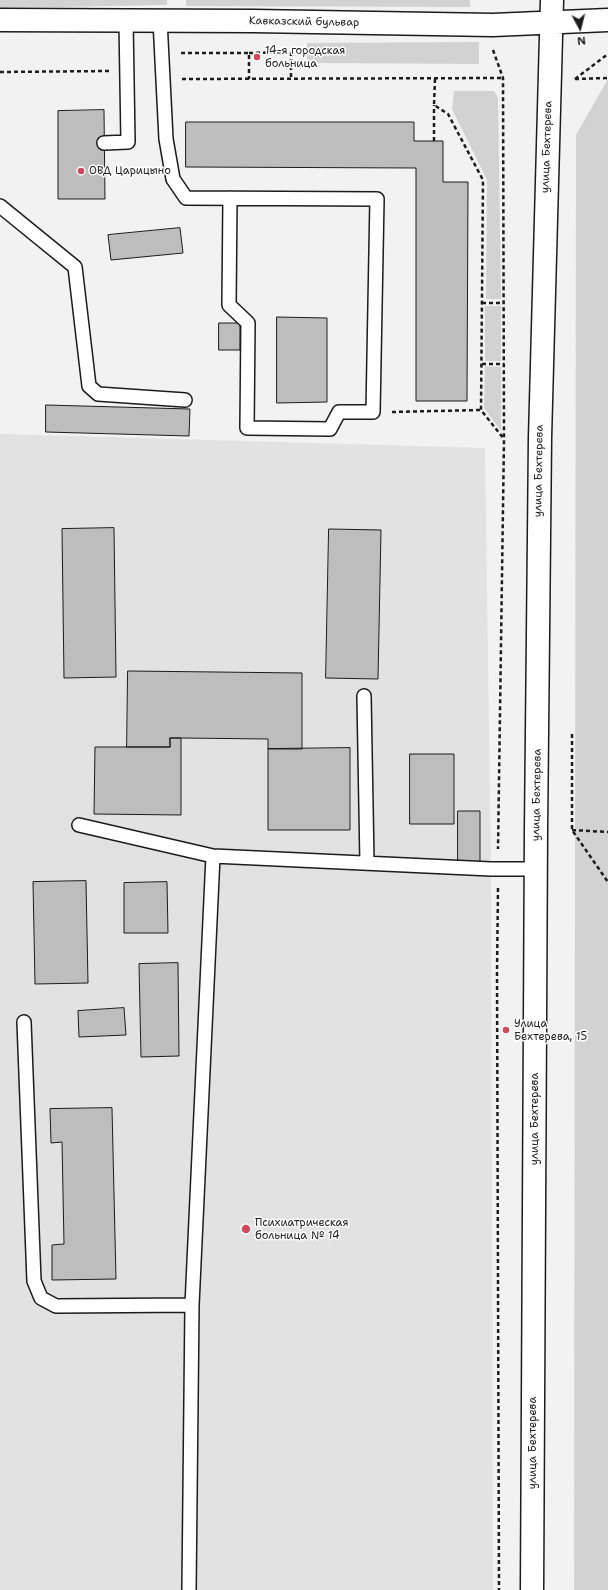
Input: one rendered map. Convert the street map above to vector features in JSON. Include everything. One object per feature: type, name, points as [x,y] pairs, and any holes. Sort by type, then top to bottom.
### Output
[{"type":"street","name":"улица Бехтерева","points":[[532,1590],[540,438],[552,0]]},
{"type":"street","name":"Кавказский бульвар","points":[[0,20],[160,20],[467,25],[608,20]]},
{"type":"lane","points":[[160,20],[166,139],[173,179],[186,198],[230,198],[377,199],[373,412],[339,412],[330,429],[247,428],[248,323],[229,304],[230,198]]},
{"type":"lane","points":[[104,143],[128,142],[126,21]]},
{"type":"lane","points":[[0,206],[75,267],[89,386],[98,394],[185,400]]},
{"type":"lane","points":[[364,696],[367,863]]},
{"type":"lane","points":[[79,825],[213,856],[536,869]]},
{"type":"lane","points":[[189,1590],[192,1305],[213,856]]},
{"type":"lane","points":[[24,1022],[34,1281],[41,1298],[56,1306],[192,1305]]},
{"type":"path","points":[[493,49],[503,78],[504,303],[504,439],[497,973],[499,1590]]},
{"type":"path","points":[[176,53],[291,52],[291,79]]},
{"type":"path","points":[[249,53],[249,79]]},
{"type":"path","points":[[608,54],[574,79],[608,78]]},
{"type":"path","points":[[0,72],[127,70]]},
{"type":"path","points":[[162,71],[177,79],[503,78]]},
{"type":"path","points":[[434,141],[435,79]]},
{"type":"path","points":[[434,105],[448,114],[483,180],[481,410],[504,439]]},
{"type":"path","points":[[482,303],[504,303]]},
{"type":"path","points":[[482,364],[504,364]]},
{"type":"path","points":[[373,412],[481,410]]},
{"type":"path","points":[[572,734],[572,830],[608,882]]},
{"type":"path","points":[[572,830],[608,832]]},
{"type":"shaded area","points":[[0,0],[167,0],[167,5],[0,8]]},
{"type":"shaded area","points":[[186,0],[470,0],[470,7],[186,6]]},
{"type":"shaded area","points":[[479,42],[479,64],[307,63],[307,43]]},
{"type":"shaded area","points":[[608,79],[608,1590],[574,1590],[576,135]]},
{"type":"shaded area","points":[[454,91],[494,91],[498,98],[501,299],[486,299],[487,180],[452,109]]},
{"type":"shaded area","points":[[485,306],[501,306],[501,361],[485,361]]},
{"type":"shaded area","points":[[485,366],[501,367],[501,431],[484,408]]},
{"type":"shaded area","name":"Психиатрическая больница № 14","points":[[0,434],[485,448],[491,869],[493,1590],[0,1590]]},
{"type":"building","name":"ОВД Царицыно","points":[[104,110],[105,199],[58,199],[58,111]]},
{"type":"building","points":[[186,122],[414,122],[414,141],[443,141],[443,182],[468,182],[467,401],[416,401],[416,168],[186,167]]},
{"type":"building","points":[[180,228],[183,253],[111,260],[108,235]]},
{"type":"building","points":[[277,317],[327,318],[327,402],[277,403]]},
{"type":"building","points":[[219,323],[240,323],[240,350],[219,350]]},
{"type":"building","points":[[46,405],[190,409],[189,436],[46,432]]},
{"type":"building","points":[[114,528],[116,677],[64,678],[62,529]]},
{"type":"building","points":[[329,529],[381,530],[378,679],[326,678]]},
{"type":"building","points":[[128,671],[302,673],[302,749],[268,749],[268,739],[181,738],[170,738],[170,747],[127,747]]},
{"type":"building","points":[[170,738],[181,738],[181,815],[94,814],[95,747],[170,747]]},
{"type":"building","points":[[350,748],[350,830],[268,830],[268,749]]},
{"type":"building","points":[[410,754],[454,754],[454,824],[410,824]]},
{"type":"building","points":[[458,811],[480,811],[480,863],[458,863]]},
{"type":"building","points":[[86,881],[88,983],[35,984],[33,882]]},
{"type":"building","points":[[167,882],[168,933],[124,933],[124,883]]},
{"type":"building","points":[[178,963],[179,1056],[141,1057],[139,964]]},
{"type":"building","points":[[124,1008],[126,1035],[79,1037],[78,1011]]},
{"type":"building","points":[[112,1108],[116,1279],[52,1280],[52,1245],[64,1244],[62,1142],[51,1143],[50,1109]]},
{"type":"place","name":"14-я городская больница","points":[[257,57]]},
{"type":"place","name":"ОВД Царицыно","points":[[81,171]]},
{"type":"place","name":"Улица Бехтерева, 15","points":[[506,1030]]},
{"type":"place","name":"Психиатрическая больница № 14","points":[[246,1229]]}]
